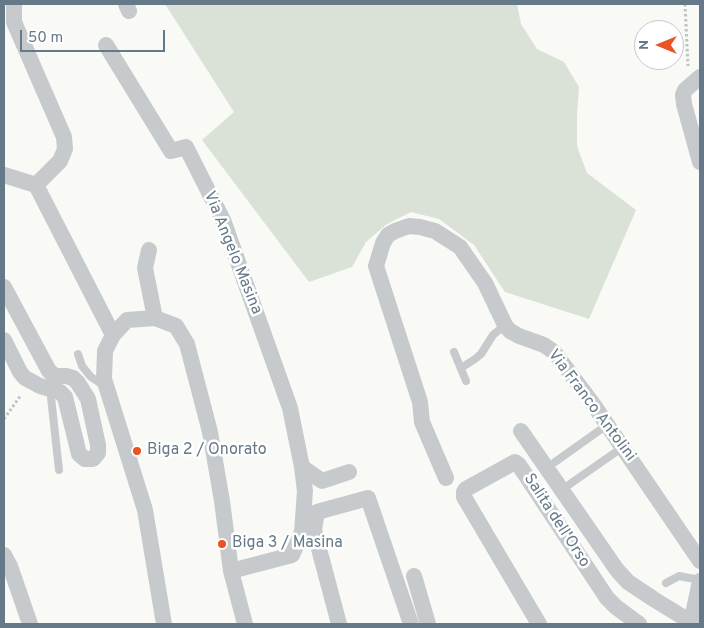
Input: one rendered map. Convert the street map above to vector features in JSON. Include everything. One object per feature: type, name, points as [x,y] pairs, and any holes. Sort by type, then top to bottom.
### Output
[{"type":"street","points":[[14,4],[14,22],[64,137],[65,149],[60,161],[36,185]]},
{"type":"street","name":"Via Angelo Masina","points":[[106,45],[171,151],[186,147],[222,220],[290,408],[305,491],[302,532],[292,555],[231,571]]},
{"type":"street","points":[[695,82],[682,95],[682,99],[700,162]]},
{"type":"street","points":[[4,175],[36,185],[113,335]]},
{"type":"street","points":[[446,478],[422,422],[420,402],[378,275],[376,266],[388,235],[409,226],[420,227],[435,231],[460,247],[485,283],[505,325]]},
{"type":"street","points":[[149,250],[145,268],[154,318]]},
{"type":"street","points":[[4,288],[49,371],[55,376],[73,378],[88,399],[98,446],[98,453],[93,459],[85,459],[79,454],[68,401],[60,392],[30,382],[20,372],[4,340]]},
{"type":"street","points":[[164,624],[145,510],[104,378],[105,352],[113,335],[127,320],[154,318],[176,326],[187,344],[210,432],[222,501],[231,571],[245,624]]},
{"type":"street","name":"Via Franco Antolini","points":[[505,325],[510,331],[519,336],[544,345],[554,352],[608,425],[700,561]]},
{"type":"street","name":"Salita dell'Orso","points":[[521,431],[617,570],[628,582],[691,623],[700,580]]},
{"type":"street","name":"Salita dell'Orso","points":[[539,624],[464,497],[466,489],[515,462],[519,465],[606,598],[639,624]]},
{"type":"street","points":[[302,467],[322,481],[349,472]]},
{"type":"street","points":[[338,624],[314,530],[317,512],[368,498],[411,624]]},
{"type":"street","points":[[4,555],[10,566],[30,624]]},
{"type":"street","points":[[414,576],[428,624]]},
{"type":"lane","points":[[461,368],[481,354],[493,335],[505,325]]},
{"type":"lane","points":[[454,352],[466,381]]},
{"type":"lane","points":[[78,354],[82,366],[91,377],[107,387]]},
{"type":"lane","points":[[50,388],[59,470]]},
{"type":"lane","points":[[555,462],[608,425]]},
{"type":"lane","points":[[570,484],[623,447]]},
{"type":"lane","points":[[666,583],[679,576],[700,580]]},
{"type":"path","points":[[685,4],[695,82]]},
{"type":"path","points":[[4,419],[30,382]]},
{"type":"shaded area","points":[[165,4],[517,4],[521,24],[537,49],[564,62],[579,87],[577,146],[587,173],[636,210],[589,319],[505,292],[474,245],[439,219],[411,212],[387,224],[366,242],[352,267],[309,282],[202,140],[234,112]]},
{"type":"place","name":"Biga 2 / Onorato","points":[[137,451]]},
{"type":"place","name":"Biga 3 / Masina","points":[[222,544]]}]
